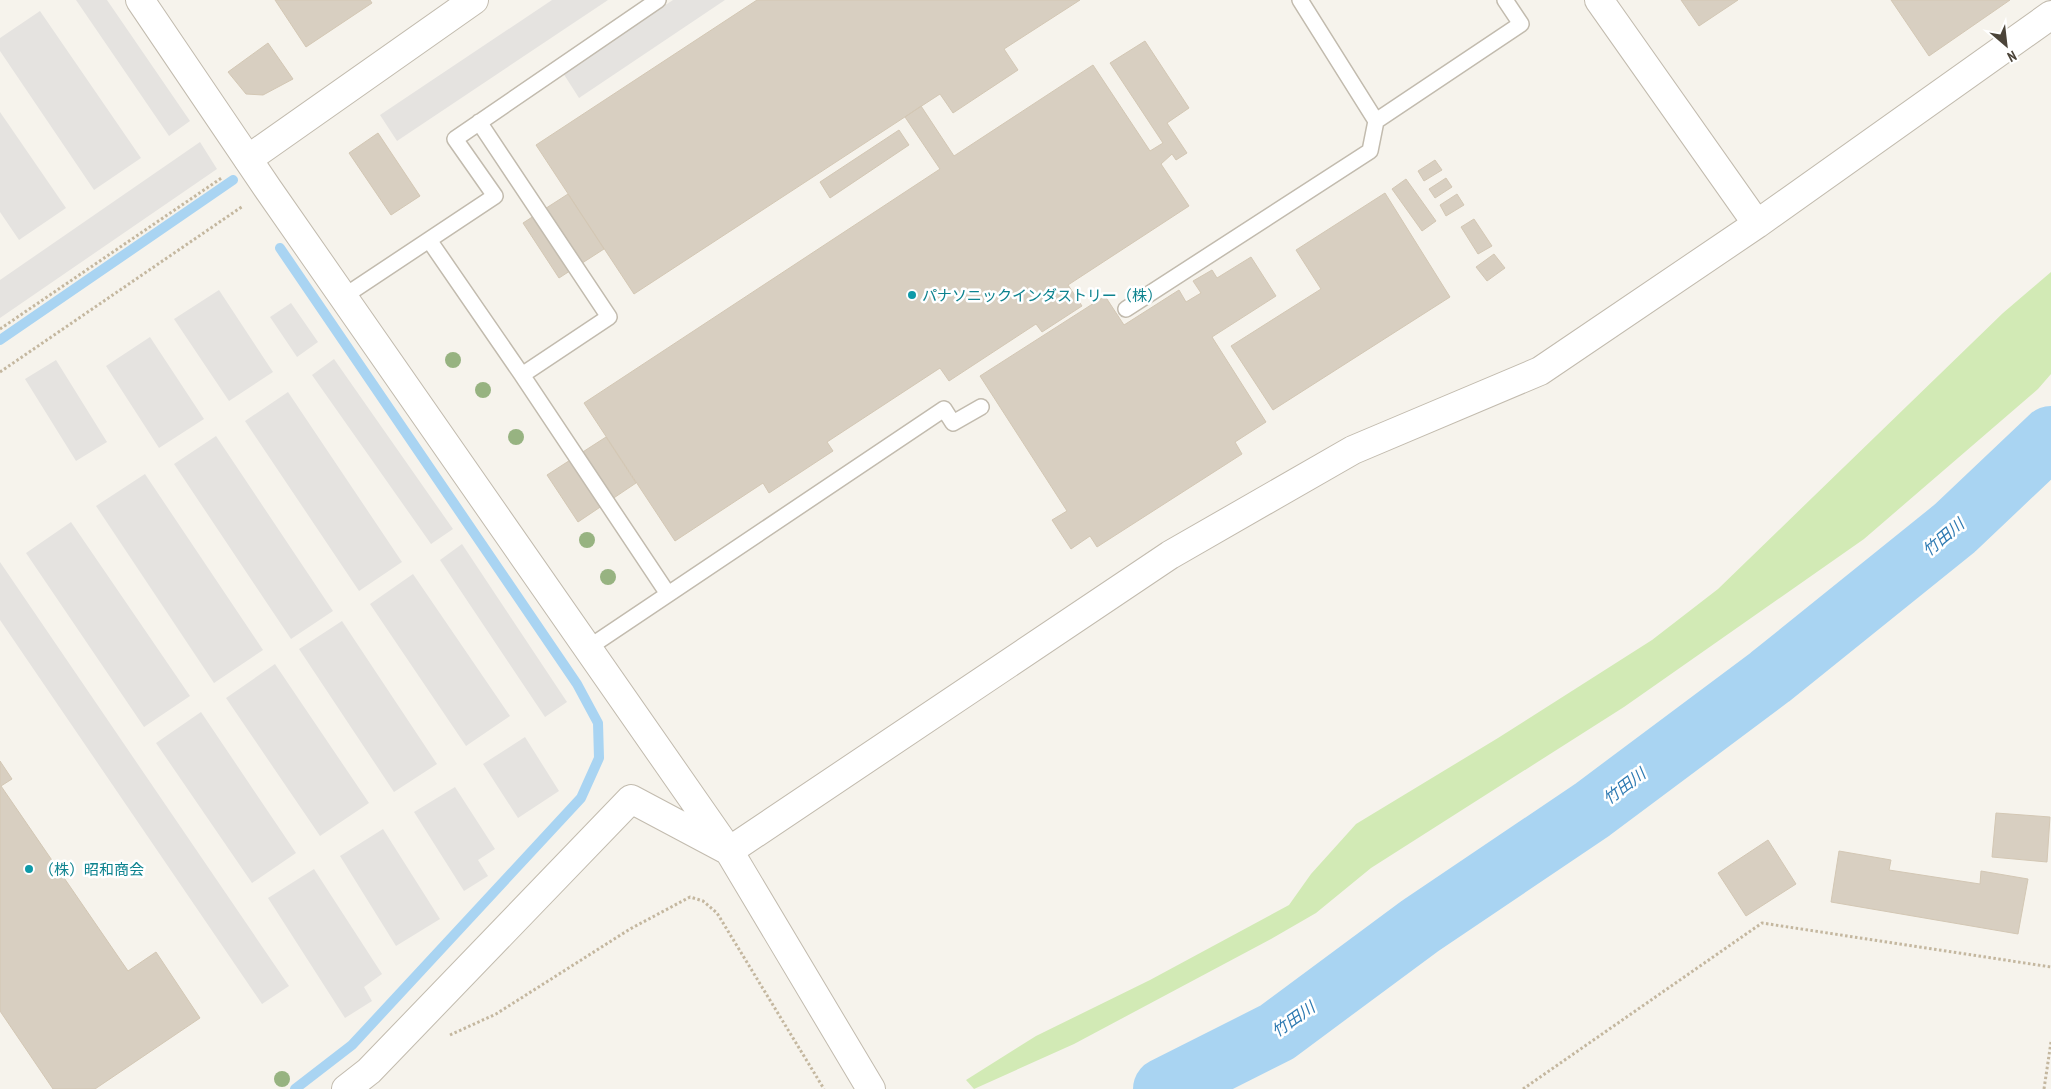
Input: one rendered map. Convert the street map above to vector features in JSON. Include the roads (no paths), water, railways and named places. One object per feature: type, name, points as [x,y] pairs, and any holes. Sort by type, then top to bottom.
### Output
[{"type":"street","points":[[140,0],[268,189],[729,851],[871,1089]]},
{"type":"street","points":[[248,160],[474,0]]},
{"type":"street","points":[[1599,0],[1757,224]]},
{"type":"street","points":[[729,851],[1170,555],[1353,450],[1540,371],[1757,224],[2051,15]]},
{"type":"street","points":[[346,1089],[370,1070],[631,799],[729,851]]},
{"type":"lane","points":[[343,297],[495,196],[455,138],[658,0]]},
{"type":"lane","points":[[1126,309],[1370,151],[1376,121],[1300,0]]},
{"type":"lane","points":[[1376,121],[1521,24],[1505,0]]},
{"type":"lane","points":[[479,122],[609,317],[522,375]]},
{"type":"lane","points":[[430,240],[668,594]]},
{"type":"lane","points":[[588,648],[944,408],[953,423],[981,407]]},
{"type":"waterway","points":[[0,340],[233,180]]},
{"type":"waterway","points":[[280,248],[577,684],[598,723],[599,758],[581,798],[352,1045],[295,1089]]},
{"type":"waterway","name":"竹田川","points":[[1164,1089],[1277,1032],[1420,926],[1592,810],[1770,677],[1955,528],[2051,437]]},
{"type":"place","name":"パナソニックインダストリー（株）","points":[[912,295]]},
{"type":"place","name":"（株）昭和商会","points":[[29,869]]}]
